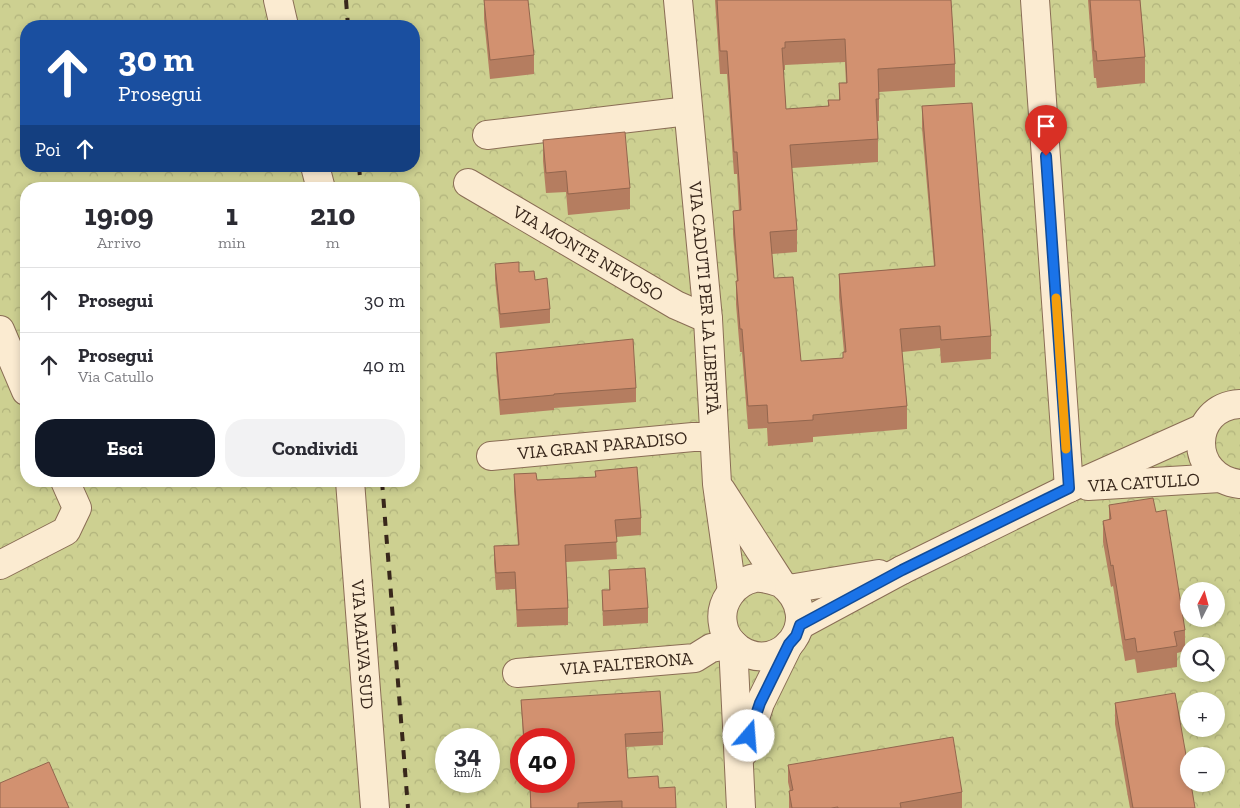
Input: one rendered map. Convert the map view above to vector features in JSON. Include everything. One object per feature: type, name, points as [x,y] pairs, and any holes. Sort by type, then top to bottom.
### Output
[{"type":"street","points":[[278,0],[283,20]]},
{"type":"street","name":"VIA CADUTI PER LA LIBERTÀ","points":[[678,0],[708,319],[717,484],[732,591]]},
{"type":"street","points":[[1035,0],[1069,488]]},
{"type":"street","points":[[487,135],[688,111]]},
{"type":"street","name":"VIA MONTE NEVOSO","points":[[468,183],[676,305],[708,319]]},
{"type":"street","points":[[0,330],[20,376]]},
{"type":"street","name":"VIA CATULLO","points":[[1230,481],[1211,471],[1204,462],[1200,445],[1203,428],[1210,417],[1220,408],[1232,404],[1240,404]]},
{"type":"street","name":"VIA CATULLO","points":[[902,570],[1069,488],[1203,428]]},
{"type":"street","name":"VIA GRAN PARADISO","points":[[491,456],[693,437],[714,437]]},
{"type":"street","name":"VIA CATULLO","points":[[1069,488],[1230,481]]},
{"type":"street","points":[[717,484],[785,586],[797,600],[801,612],[795,635],[760,703],[739,770]]},
{"type":"street","points":[[0,565],[66,531],[77,508],[68,487]]},
{"type":"street","name":"VIA MALVA SUD","points":[[350,487],[376,808]]},
{"type":"street","points":[[902,570],[795,635],[779,652],[768,656],[749,654],[733,644],[726,635],[722,612],[725,601],[732,591],[742,583],[755,578],[768,578],[785,586],[902,570]]},
{"type":"street","points":[[733,644],[741,808]]},
{"type":"street","name":"VIA FALTERONA","points":[[517,673],[695,658],[711,648],[733,644]]},
{"type":"green space","points":[[0,0],[1240,0],[1240,808],[0,808]]},
{"type":"building","points":[[484,0],[528,0],[534,55],[490,60]]},
{"type":"building","points":[[717,0],[951,0],[955,64],[878,69],[879,99],[876,99],[878,139],[790,145],[797,230],[770,232],[774,278],[793,277],[801,361],[843,358],[843,352],[846,352],[839,274],[935,266],[922,106],[972,103],[991,336],[941,340],[940,326],[900,329],[907,406],[813,415],[813,420],[768,423],[767,405],[748,406],[736,281],[738,281],[733,211],[741,210],[737,152],[734,152],[727,51],[720,51]],"holes":[[[845,39],[847,83],[839,83],[840,100],[828,100],[829,106],[786,109],[782,48],[785,48],[785,42]]]},
{"type":"building","points":[[1090,0],[1140,0],[1145,57],[1097,61],[1096,51],[1094,51]]},
{"type":"building","points":[[625,132],[630,188],[568,194],[566,171],[546,173],[543,140]]},
{"type":"building","points":[[519,262],[519,272],[534,271],[535,280],[547,278],[550,309],[500,314],[495,264]]},
{"type":"building","points":[[633,339],[636,388],[500,400],[496,353]]},
{"type":"building","points":[[637,467],[641,518],[615,520],[617,542],[565,545],[568,608],[517,610],[515,572],[496,573],[494,546],[519,545],[514,474],[536,473],[537,480],[596,477],[595,471]]},
{"type":"building","points":[[1153,498],[1156,512],[1166,510],[1180,598],[1180,628],[1185,628],[1185,630],[1174,632],[1177,646],[1137,652],[1135,638],[1125,640],[1113,565],[1111,566],[1103,521],[1111,519],[1109,505]]},
{"type":"building","points":[[645,568],[648,608],[603,611],[602,590],[610,590],[609,570]]},
{"type":"building","points":[[660,691],[663,732],[625,734],[628,778],[658,776],[659,788],[675,787],[676,808],[622,808],[622,801],[578,803],[578,808],[531,808],[530,793],[575,793],[575,728],[523,728],[521,700]]},
{"type":"building","points":[[1175,693],[1180,721],[1180,737],[1183,737],[1185,747],[1180,747],[1180,792],[1192,792],[1195,808],[1133,808],[1115,703]]},
{"type":"building","points":[[953,737],[962,792],[900,803],[901,808],[792,808],[789,791],[793,790],[788,765]]},
{"type":"building","points":[[49,762],[69,808],[0,808],[0,783]]},
{"type":"railway","points":[[346,0],[348,20]]},
{"type":"railway","points":[[360,172],[360,182]]},
{"type":"railway","points":[[382,487],[408,808]]},
{"type":"slow traffic","points":[[1056,298],[1066,449]]},
{"type":"route","points":[[749,736],[760,703],[800,625],[902,570],[1069,488],[1046,156]]}]
